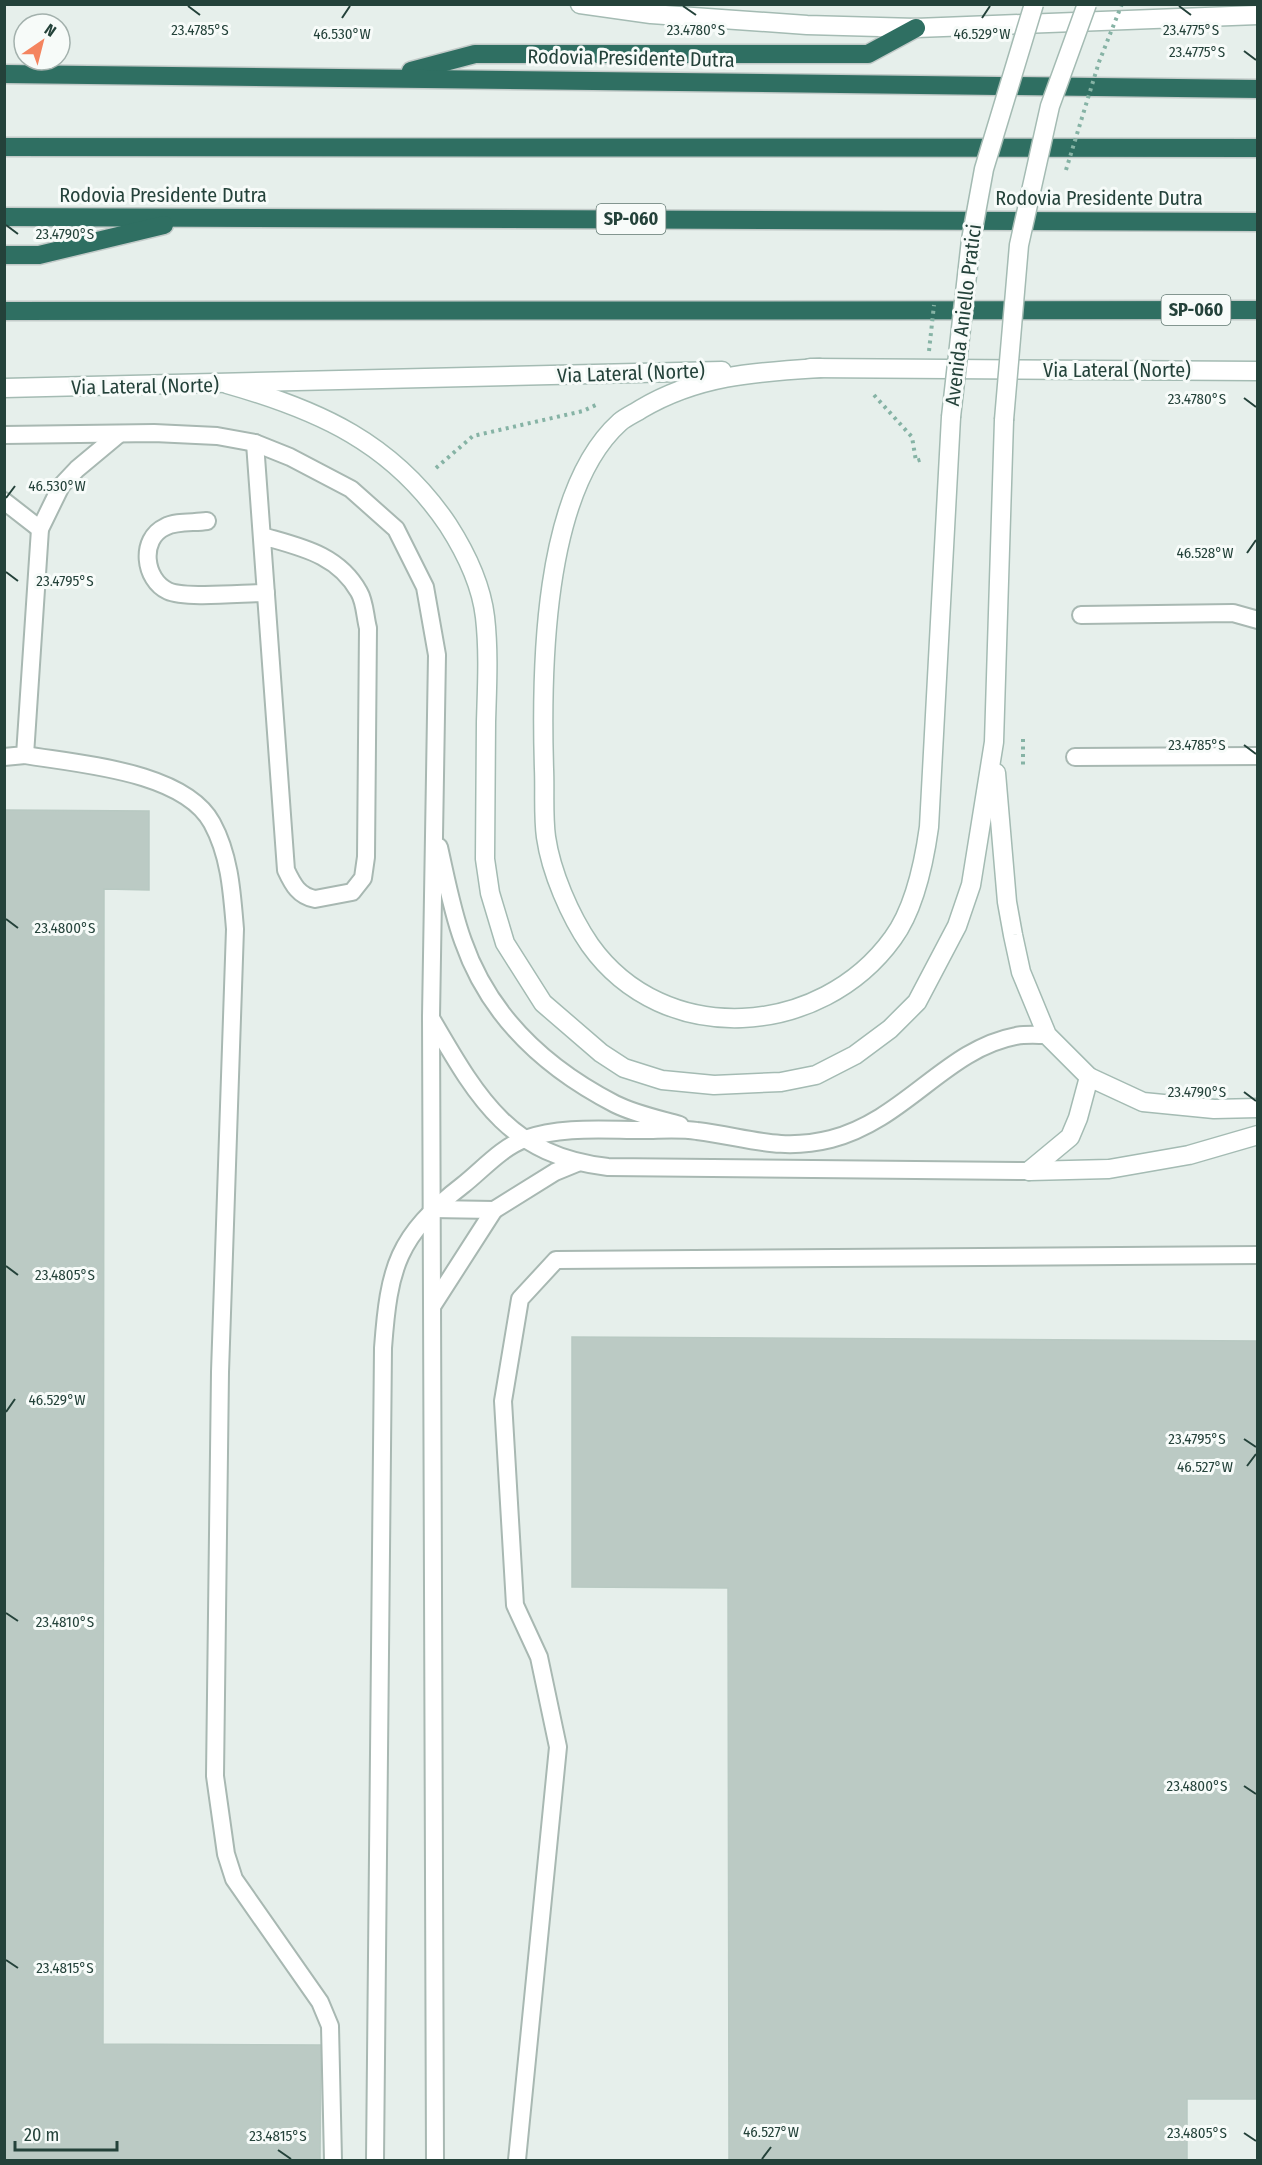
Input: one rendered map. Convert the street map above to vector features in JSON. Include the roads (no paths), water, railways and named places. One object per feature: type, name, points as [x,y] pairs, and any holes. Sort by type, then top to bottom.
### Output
[{"type":"highway","points":[[390,76],[475,54],[868,54],[916,28]]},
{"type":"highway","name":"Rodovia Presidente Dutra","points":[[4,74],[390,76],[1257,89]]},
{"type":"highway","points":[[4,147],[1257,148]]},
{"type":"highway","name":"Rodovia Presidente Dutra","points":[[4,217],[1257,222]]},
{"type":"highway","points":[[4,255],[39,255],[193,218]]},
{"type":"highway","name":"SP-060","points":[[1160,220],[1257,227]]},
{"type":"highway","name":"SP-060","points":[[4,310],[1257,310]]},
{"type":"main road","points":[[580,4],[651,14],[762,22],[916,28],[1257,15]]},
{"type":"main road","name":"Avenida Aniello Pratici","points":[[820,368],[739,374],[717,379],[661,397],[621,421],[594,453],[579,479],[562,531],[545,634],[543,685],[546,838],[574,920],[592,948],[624,982],[661,1003],[700,1016],[728,1020],[783,1012],[814,1002],[839,988],[866,967],[894,937],[923,870],[929,827],[951,417],[971,240],[984,169],[1034,4]]},
{"type":"main road","points":[[1087,4],[1050,106],[1019,245],[1004,420],[994,742],[1011,924],[1021,972],[1047,1035],[1089,1077],[1143,1102],[1214,1108],[1257,1108]]},
{"type":"main road","name":"Via Lateral (Norte)","points":[[4,388],[820,368],[1257,371]]},
{"type":"main road","points":[[227,384],[267,395],[336,424],[382,452],[418,485],[461,546],[478,583],[484,616],[487,652],[485,859],[490,893],[505,943],[543,1003],[601,1053],[624,1068],[662,1080],[714,1086],[781,1082],[816,1075],[855,1055],[890,1029],[917,1002],[957,926],[971,885],[994,742]]},
{"type":"main road","points":[[1029,1171],[1070,1137],[1078,1118],[1089,1077]]},
{"type":"main road","points":[[1029,1171],[1109,1169],[1189,1155],[1257,1135]]},
{"type":"lane","points":[[25,755],[40,529],[61,486],[77,469],[119,434]]},
{"type":"lane","points":[[4,435],[217,436],[255,443],[290,457],[351,489],[396,529],[425,587],[437,655],[431,1017],[435,2160]]},
{"type":"lane","points":[[255,443],[286,870],[303,896],[315,899],[352,892],[363,878],[366,858],[368,628],[360,593],[332,560],[319,553],[262,536]]},
{"type":"lane","points":[[4,501],[40,529]]},
{"type":"lane","points":[[207,521],[166,526],[155,533],[149,545],[148,566],[158,584],[176,594],[266,593]]},
{"type":"lane","points":[[1081,615],[1233,614],[1257,620]]},
{"type":"lane","points":[[4,758],[25,755],[139,776],[177,789],[201,808],[212,822],[225,855],[235,929],[220,1372],[215,1776],[226,1854],[234,1879],[321,2002],[330,2026],[333,2160]]},
{"type":"lane","points":[[1075,757],[1257,756]]},
{"type":"lane","points":[[433,826],[463,941],[490,996],[520,1038],[564,1075],[617,1105],[695,1130],[774,1145],[831,1139],[879,1120],[977,1049],[1017,1035],[1047,1035]]},
{"type":"lane","points":[[431,1017],[464,1075],[489,1106],[523,1139],[547,1152],[577,1163],[608,1167],[1029,1171]]},
{"type":"lane","points":[[375,2160],[383,1348],[386,1303],[394,1267],[408,1241],[432,1209],[500,1154],[523,1139],[548,1133],[583,1130],[695,1130]]},
{"type":"lane","points":[[432,1306],[494,1210],[555,1172],[577,1163]]},
{"type":"lane","points":[[432,1209],[494,1210]]},
{"type":"lane","points":[[517,2160],[558,1747],[539,1656],[515,1605],[503,1401],[520,1299],[555,1260],[1257,1255]]}]
